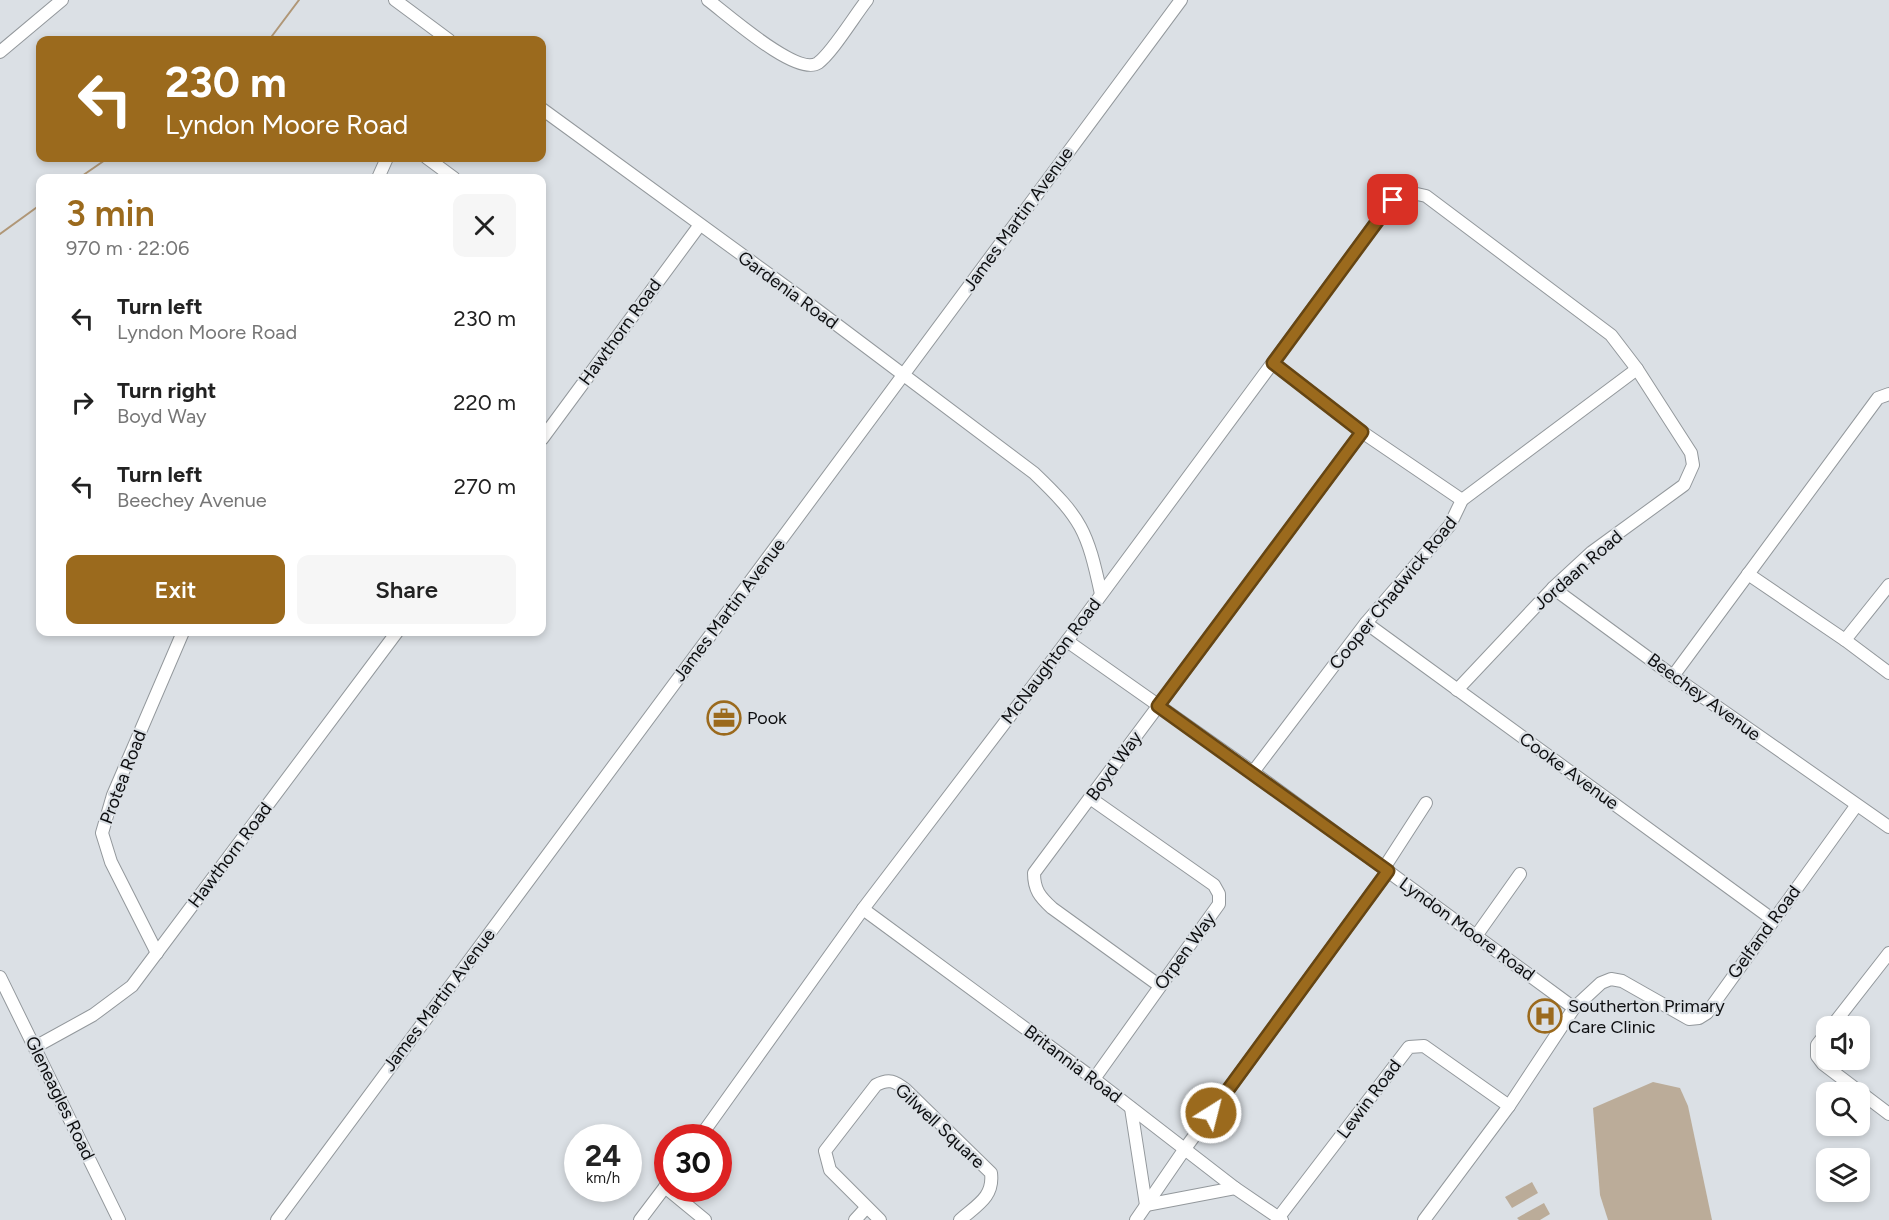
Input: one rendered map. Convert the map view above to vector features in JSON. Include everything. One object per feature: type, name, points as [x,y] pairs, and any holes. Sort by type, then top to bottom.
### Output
[{"type":"street","points":[[0,52],[62,0]]},
{"type":"street","points":[[395,0],[440,36]]},
{"type":"street","points":[[708,0],[786,58],[804,66],[812,65],[823,58],[867,0]]},
{"type":"street","name":"James Martin Avenue","points":[[277,1220],[1180,0]]},
{"type":"street","name":"Gardenia Road","points":[[546,112],[1034,473],[1067,504],[1079,520],[1092,551],[1101,594]]},
{"type":"street","points":[[432,162],[449,174]]},
{"type":"street","name":"McNaughton Road","points":[[709,1124],[863,909],[1067,641],[1393,200],[1408,192],[1426,196],[1597,322],[1637,369]]},
{"type":"street","name":"Hawthorn Road","points":[[546,434],[699,226]]},
{"type":"street","points":[[1273,363],[1362,432],[1462,500]]},
{"type":"street","name":"Jordaan Road","points":[[1457,690],[1552,588],[1592,552],[1684,485],[1693,465],[1691,453],[1637,369]]},
{"type":"street","name":"Cooper Chadwick Road","points":[[1253,772],[1366,623],[1450,525],[1462,500],[1637,369]]},
{"type":"street","points":[[1673,676],[1878,398],[1889,394]]},
{"type":"street","name":"Boyd Way","points":[[1160,986],[1052,908],[1040,896],[1034,885],[1034,873],[1362,432]]},
{"type":"street","points":[[1748,574],[1889,673]]},
{"type":"street","points":[[1845,640],[1889,585]]},
{"type":"street","name":"Beechey Avenue","points":[[1552,588],[1856,806],[1889,827]]},
{"type":"street","name":"Cooke Avenue","points":[[1366,623],[1772,919]]},
{"type":"street","name":"Protea Road","points":[[157,953],[111,862],[102,833],[113,795],[181,636]]},
{"type":"street","name":"Hawthorn Road","points":[[35,1047],[93,1015],[127,990],[395,636]]},
{"type":"street","name":"Lyndon Moore Road","points":[[1067,641],[1253,772],[1574,1008]]},
{"type":"street","name":"Orpen Way","points":[[1090,798],[1214,885],[1219,894],[1220,904],[1094,1079]]},
{"type":"street","points":[[1136,1220],[1386,869],[1426,803]]},
{"type":"street","name":"Gelfand Road","points":[[1424,1220],[1509,1106],[1574,1008],[1601,983],[1611,979],[1622,981],[1689,1019],[1699,1018],[1707,1013],[1772,919],[1856,806]]},
{"type":"street","points":[[1476,936],[1520,874]]},
{"type":"street","name":"Britannia Road","points":[[863,909],[1094,1079],[1235,1188],[1280,1219]]},
{"type":"street","points":[[1840,1016],[1889,953]]},
{"type":"street","name":"Gleneagles Road","points":[[0,977],[119,1220]]},
{"type":"street","name":"Lewin Road","points":[[1280,1219],[1408,1047],[1424,1046],[1509,1106]]},
{"type":"street","points":[[1831,1070],[1847,1082]]},
{"type":"street","name":"Gilwell Square","points":[[879,1220],[830,1170],[825,1151],[876,1085],[885,1080],[896,1081],[991,1173],[993,1186],[987,1196],[960,1220]]},
{"type":"street","points":[[1870,1100],[1889,1114]]},
{"type":"street","points":[[1131,1108],[1146,1205]]},
{"type":"street","points":[[1146,1205],[1235,1188]]},
{"type":"street","points":[[640,1220],[654,1201]]},
{"type":"street","points":[[685,1202],[705,1220]]},
{"type":"street","points":[[855,1220],[866,1208]]},
{"type":"shaded area","points":[[1653,1082],[1680,1088],[1688,1106],[1712,1220],[1608,1220],[1600,1195],[1593,1108]]},
{"type":"shaded area","points":[[1532,1182],[1538,1193],[1512,1208],[1505,1197]]},
{"type":"shaded area","points":[[1544,1203],[1550,1214],[1540,1220],[1519,1220],[1517,1218]]},
{"type":"waterway","points":[[272,36],[299,0]]},
{"type":"waterway","points":[[85,174],[102,162]]},
{"type":"waterway","points":[[0,234],[36,208]]},
{"type":"place","name":"Pook","points":[[724,718]]},
{"type":"place","name":"Southerton Primary Care Clinic","points":[[1545,1016]]},
{"type":"route","points":[[1211,1113],[1388,871],[1158,706],[1362,432],[1273,363],[1393,200]]}]
